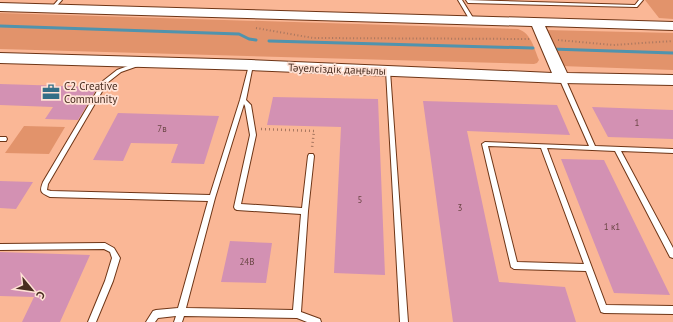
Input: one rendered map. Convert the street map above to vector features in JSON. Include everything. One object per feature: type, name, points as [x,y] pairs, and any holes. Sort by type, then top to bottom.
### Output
[{"type":"street","points":[[0,7],[56,4],[537,23],[673,26]]},
{"type":"street","points":[[537,23],[562,78]]},
{"type":"street","name":"Тәуелсіздік даңғылы","points":[[0,58],[251,65],[562,78],[673,80]]},
{"type":"lane","points":[[460,1],[636,6],[641,0]]},
{"type":"lane","points":[[460,1],[473,20]]},
{"type":"lane","points":[[143,63],[124,68],[114,73],[105,82],[45,184],[44,191],[50,194],[212,198]]},
{"type":"lane","points":[[178,322],[212,198],[243,100],[251,65]]},
{"type":"lane","points":[[388,71],[404,322]]},
{"type":"lane","points":[[562,78],[592,148]]},
{"type":"lane","points":[[243,100],[248,105],[253,135],[236,207],[305,211]]},
{"type":"lane","points":[[588,268],[514,265],[486,144],[673,151]]},
{"type":"lane","points":[[542,146],[604,309],[673,310]]},
{"type":"lane","points":[[617,149],[673,255]]},
{"type":"lane","points":[[297,314],[311,156]]},
{"type":"lane","points":[[0,247],[105,246],[112,250],[116,258],[109,281],[92,322]]},
{"type":"lane","points":[[150,322],[156,314],[180,312],[297,314],[317,322]]},
{"type":"path","points":[[256,28],[313,38],[544,39],[613,45],[673,41]]},
{"type":"path","points":[[252,128],[314,131],[311,156]]},
{"type":"shaded area","points":[[645,0],[673,0],[673,19],[659,18]]},
{"type":"shaded area","points":[[0,13],[518,29],[529,37],[539,60],[534,64],[0,49]]},
{"type":"shaded area","points":[[545,30],[673,33],[673,70],[561,66]]},
{"type":"shaded area","points":[[24,126],[65,127],[49,154],[5,153]]},
{"type":"building","points":[[0,84],[98,87],[78,120],[45,119],[53,107],[0,105]]},
{"type":"building","points":[[273,97],[378,99],[385,275],[334,273],[341,127],[267,125]]},
{"type":"building","points":[[423,101],[557,105],[570,135],[467,131],[499,282],[565,287],[576,322],[453,322]]},
{"type":"building","points":[[592,107],[673,110],[673,139],[608,137]]},
{"type":"building","points":[[118,113],[219,116],[204,164],[171,163],[178,144],[131,143],[123,161],[93,160]]},
{"type":"building","points":[[561,159],[604,160],[670,295],[614,293]]},
{"type":"building","points":[[0,181],[33,182],[16,209],[0,208]]},
{"type":"building","points":[[230,241],[272,243],[266,283],[221,282]]},
{"type":"building","points":[[0,252],[90,255],[60,322],[22,322],[34,297],[0,296]]},
{"type":"waterway","points":[[0,26],[239,34],[249,39],[256,40]]},
{"type":"waterway","points":[[269,41],[533,48]]},
{"type":"waterway","points":[[551,49],[673,53]]},
{"type":"place","name":"C2 Creative Community","points":[[51,92]]}]
